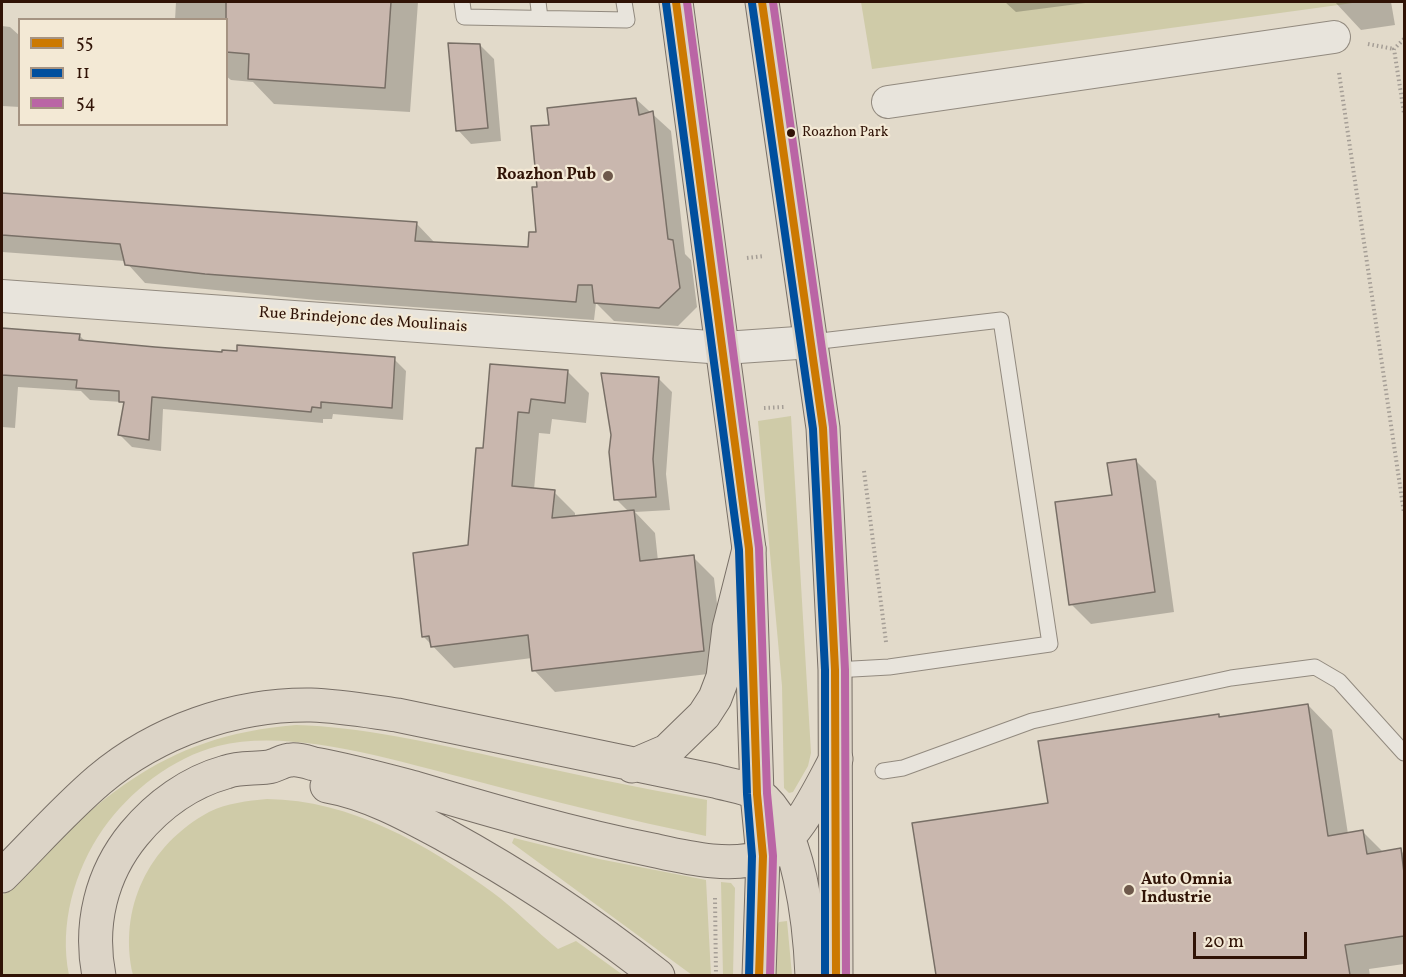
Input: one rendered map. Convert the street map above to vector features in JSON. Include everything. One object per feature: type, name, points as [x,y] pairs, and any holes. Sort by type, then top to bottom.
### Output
[{"type":"main road","points":[[676,2],[724,348],[749,549],[758,794],[763,856],[759,975]]},
{"type":"main road","points":[[762,2],[823,428],[835,670],[836,975]]},
{"type":"main road","points":[[632,766],[667,752],[704,715],[715,698],[723,677],[729,628],[749,549]]},
{"type":"main road","points":[[2,876],[99,780],[135,753],[207,720],[242,712],[308,705],[344,707],[397,715],[632,766],[715,781],[758,794],[776,812],[789,836],[810,926],[813,975]]},
{"type":"main road","points":[[99,975],[95,933],[97,915],[108,879],[126,844],[145,822],[174,796],[226,772],[269,767],[291,760],[350,770],[586,836],[699,860],[738,860],[763,856],[789,836],[812,803],[836,759]]},
{"type":"main road","points":[[269,767],[289,779],[343,789],[390,808],[500,864],[658,975]]},
{"type":"street","points":[[888,102],[1334,37]]},
{"type":"street","name":"Rue Brindejonc des Moulinais","points":[[2,296],[724,348],[812,342]]},
{"type":"lane","points":[[462,2],[464,17],[627,20],[624,2]]},
{"type":"lane","points":[[538,2],[540,18]]},
{"type":"lane","points":[[812,342],[1001,320],[1050,644],[889,667],[835,670]]},
{"type":"lane","points":[[883,771],[903,768],[1032,721],[1231,678],[1315,667],[1339,681],[1404,753]]},
{"type":"path","points":[[1334,37],[1404,513]]},
{"type":"path","points":[[1404,39],[1394,49],[1404,113]]},
{"type":"path","points":[[712,262],[799,253]]},
{"type":"shaded area","points":[[861,2],[1360,2],[872,69]]},
{"type":"shaded area","points":[[791,416],[811,753],[808,766],[793,792],[789,793],[784,788],[782,686],[758,421]]},
{"type":"shaded area","points":[[296,725],[394,736],[707,800],[706,836],[590,810],[348,750],[280,741],[248,741],[218,746],[184,759],[153,778],[126,802],[103,829],[84,862],[71,899],[66,937],[69,975],[2,976],[2,896],[100,803],[132,779],[167,759],[205,743],[248,732]]},
{"type":"shaded area","points":[[267,799],[298,801],[328,807],[386,828],[441,857],[467,874],[509,906],[558,949],[576,941],[623,975],[133,975],[129,950],[134,903],[154,861],[169,842],[209,812],[230,804]]},
{"type":"shaded area","points":[[514,838],[599,859],[706,880],[711,975],[692,975],[512,843]]},
{"type":"shaded area","points":[[721,882],[731,883],[735,888],[733,975],[723,975]]},
{"type":"shaded area","points":[[787,921],[792,975],[776,976],[777,926],[779,922]]},
{"type":"building","points":[[226,2],[391,2],[385,88],[248,79],[249,54],[228,52],[228,18],[226,18]]},
{"type":"building","points":[[448,43],[480,44],[488,128],[456,131]]},
{"type":"building","points":[[636,98],[639,115],[653,111],[668,239],[673,240],[680,288],[659,308],[594,303],[592,285],[578,285],[576,302],[205,274],[125,265],[120,244],[2,235],[2,193],[417,222],[415,241],[528,247],[529,232],[536,232],[532,187],[537,187],[531,126],[549,125],[547,108]]},
{"type":"building","points":[[2,328],[80,334],[79,340],[222,352],[222,350],[237,351],[237,345],[395,357],[392,408],[321,402],[321,408],[312,407],[311,412],[152,397],[149,440],[118,435],[124,402],[119,402],[119,391],[76,388],[77,380],[2,375]]},
{"type":"building","points":[[490,364],[568,370],[565,403],[531,399],[529,413],[518,412],[512,486],[555,490],[552,518],[634,510],[640,561],[694,555],[704,651],[532,671],[528,635],[431,647],[429,636],[422,637],[413,553],[468,545],[476,448],[483,448]]},
{"type":"building","points":[[601,373],[659,377],[653,459],[656,497],[614,500],[609,452],[611,435]]},
{"type":"building","points":[[1136,459],[1155,592],[1069,605],[1055,502],[1112,495],[1107,463]]},
{"type":"building","name":"Auto Omnia Industrie","points":[[1308,704],[1328,836],[1363,830],[1367,854],[1401,848],[1404,873],[1404,936],[1345,945],[1350,975],[936,975],[912,823],[1048,803],[1038,741],[1219,714],[1219,717]]},
{"type":"transit line","name":"55","points":[[676,2],[749,549],[757,794],[763,856],[759,976]]},
{"type":"transit line","name":"54","points":[[687,2],[759,548],[767,793],[773,856],[770,976]]},
{"type":"transit line","name":"55","points":[[762,2],[823,428],[835,670],[836,976]]},
{"type":"transit line","name":"54","points":[[773,2],[833,427],[845,670],[846,976]]},
{"type":"transit line","name":"11","points":[[666,3],[739,550],[747,794],[752,856],[749,976]]},
{"type":"transit line","name":"11","points":[[752,3],[813,429],[825,670],[825,976]]},
{"type":"place","name":"Roazhon Park","points":[[791,133]]},
{"type":"place","name":"Roazhon Pub","points":[[608,176]]},
{"type":"place","name":"Auto Omnia Industrie","points":[[1129,890]]}]
